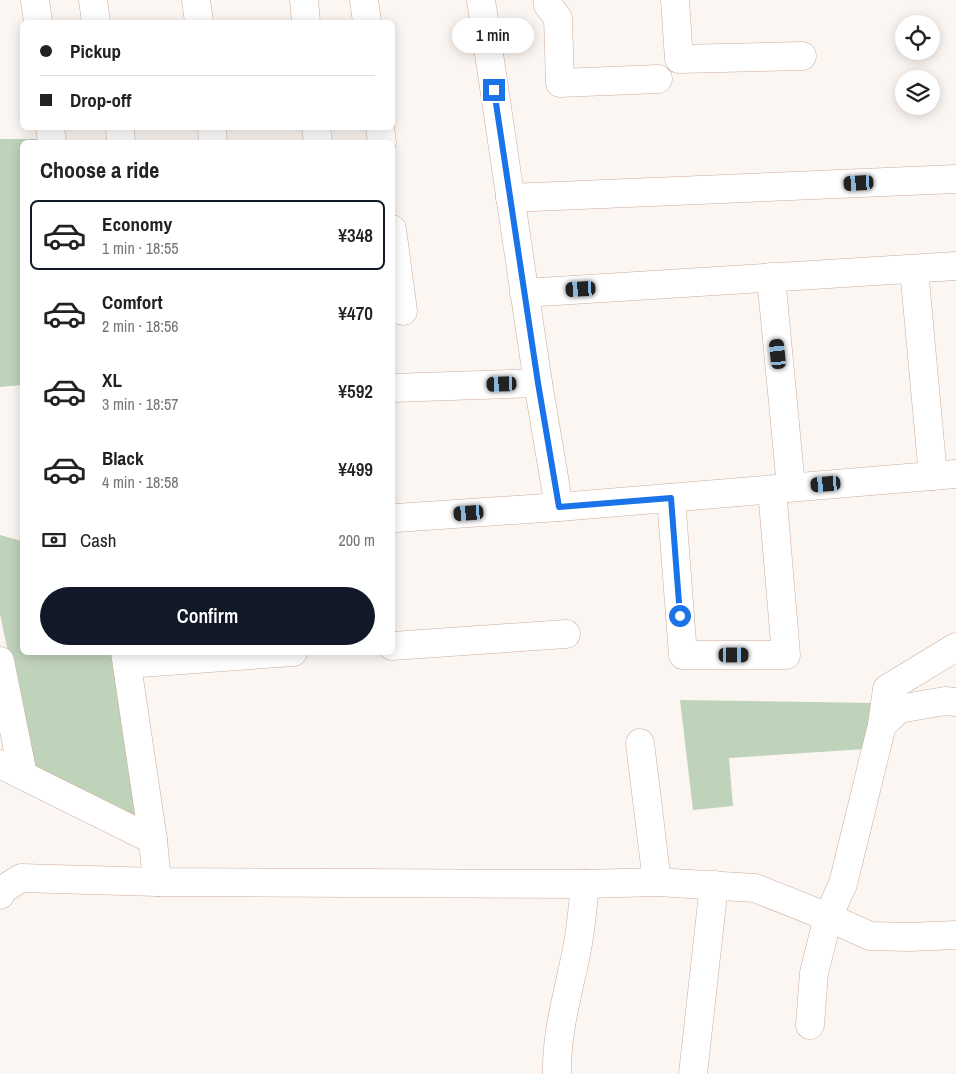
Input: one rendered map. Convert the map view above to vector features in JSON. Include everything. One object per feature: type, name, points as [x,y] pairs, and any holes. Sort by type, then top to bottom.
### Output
[{"type":"street","points":[[35,0],[38,20]]},
{"type":"street","points":[[92,0],[96,20]]},
{"type":"street","points":[[196,0],[199,20]]},
{"type":"street","points":[[304,0],[306,20]]},
{"type":"street","points":[[364,0],[367,20]]},
{"type":"street","points":[[481,0],[524,293],[559,507]]},
{"type":"street","points":[[548,0],[548,5],[558,18],[560,83],[658,79]]},
{"type":"street","points":[[676,0],[679,59],[802,56]]},
{"type":"street","points":[[510,198],[956,179]]},
{"type":"street","points":[[395,254],[402,311]]},
{"type":"street","points":[[524,293],[956,266]]},
{"type":"street","points":[[396,518],[559,507],[944,474],[914,269]]},
{"type":"street","points":[[671,498],[683,655],[786,654],[781,488],[771,277]]},
{"type":"street","points":[[395,388],[538,383]]},
{"type":"street","points":[[395,646],[566,634]]},
{"type":"street","points":[[810,1025],[814,973],[828,917],[842,884],[882,725],[887,689],[956,646]]},
{"type":"street","points":[[157,882],[153,840],[126,658],[210,655]]},
{"type":"street","points":[[0,661],[12,770],[153,840]]},
{"type":"street","points":[[882,725],[899,709],[945,701],[956,702]]},
{"type":"street","points":[[640,744],[657,882]]},
{"type":"street","points":[[0,895],[2,890],[21,878],[157,882],[585,884],[657,882],[756,888],[870,936],[956,935]]},
{"type":"street","points":[[557,1074],[557,1060],[563,1020],[578,946],[585,884]]},
{"type":"street","points":[[693,1074],[714,885]]},
{"type":"green space","points":[[0,139],[40,139],[20,140],[20,385],[0,387]]},
{"type":"green space","points":[[0,535],[20,540],[20,655],[116,655],[136,820],[33,772],[0,614]]},
{"type":"green space","points":[[680,700],[877,703],[865,749],[729,758],[733,806],[693,810]]},
{"type":"route","points":[[494,90],[538,383],[559,507],[671,498],[680,616]]}]
